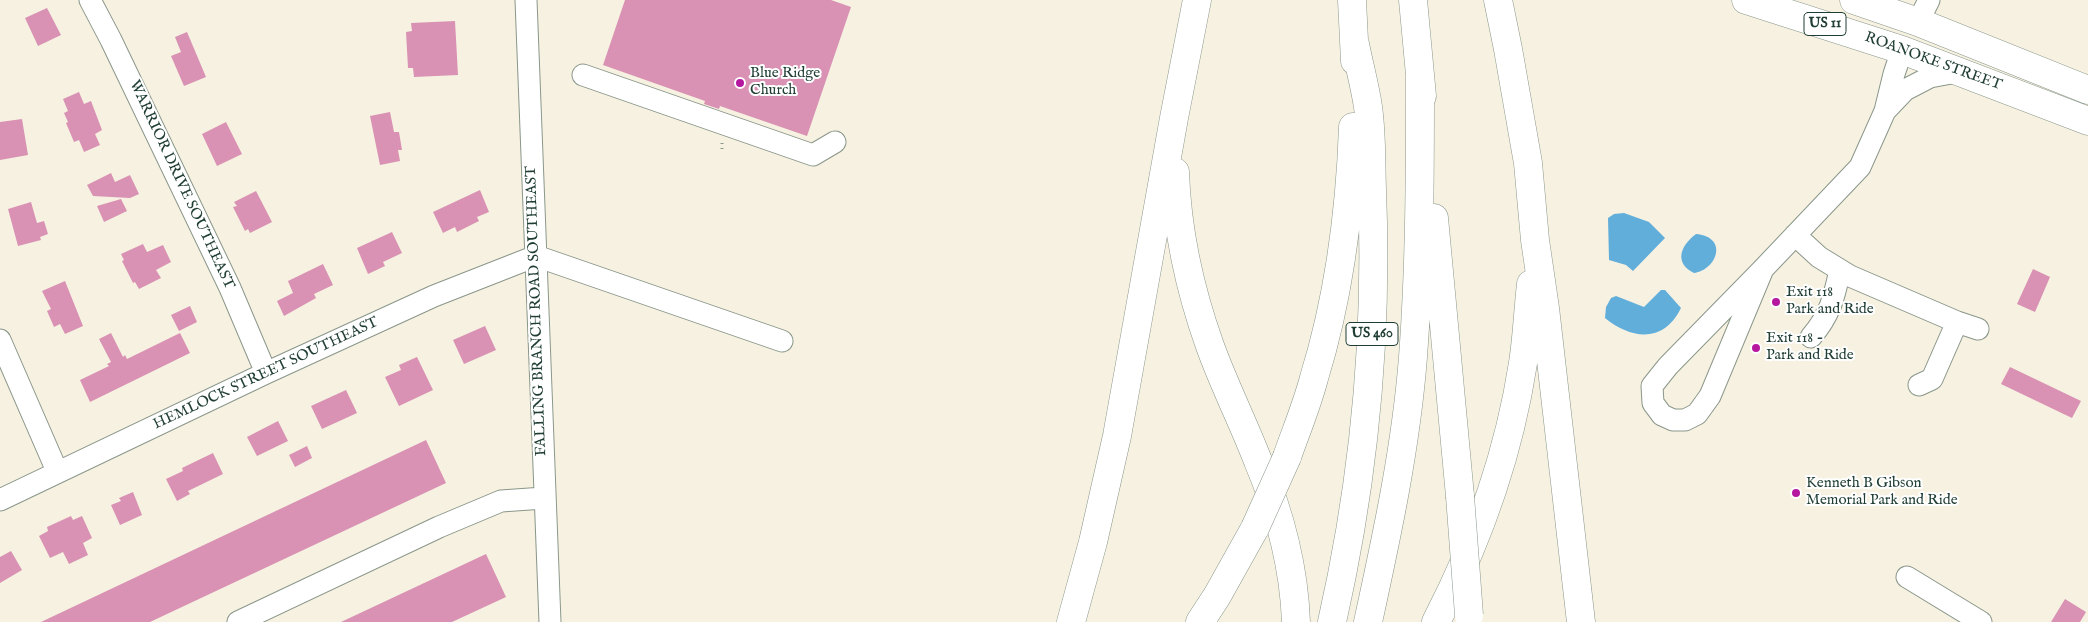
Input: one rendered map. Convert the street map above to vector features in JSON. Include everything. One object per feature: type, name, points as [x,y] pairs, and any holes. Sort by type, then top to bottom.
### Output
[{"type":"main road","points":[[1071,622],[1093,542],[1117,436],[1197,0]]},
{"type":"main road","name":"US 460","points":[[1332,622],[1352,512],[1365,417],[1372,327],[1374,236],[1368,109],[1355,44],[1352,0]]},
{"type":"main road","name":"US 460","points":[[1414,0],[1470,619]]},
{"type":"main road","points":[[1498,0],[1528,162],[1535,240],[1545,308],[1581,622]]},
{"type":"main road","points":[[1508,48],[1513,29],[1511,0]]},
{"type":"main road","name":"ROANOKE STREET","points":[[1747,0],[1902,50],[2088,121]]},
{"type":"main road","points":[[1790,0],[1890,32],[1901,31],[1923,11]]},
{"type":"main road","name":"ROANOKE STREET","points":[[1868,2],[1923,11],[2047,73],[2088,90]]},
{"type":"main road","points":[[1902,50],[1917,42],[1933,41],[2024,74],[2047,73]]},
{"type":"main road","points":[[1200,622],[1217,596],[1255,528],[1287,457],[1314,378],[1332,309],[1344,241],[1351,170],[1355,44]]},
{"type":"main road","name":"US 460","points":[[1368,622],[1400,460],[1413,359],[1419,239],[1420,78]]},
{"type":"main road","points":[[1174,118],[1176,206],[1194,299],[1210,347],[1259,463],[1276,514],[1289,559],[1296,622]]},
{"type":"main road","points":[[1436,622],[1480,524],[1498,472],[1512,420],[1523,362],[1535,240]]},
{"type":"street","name":"WARRIOR DRIVE SOUTHEAST","points":[[90,0],[230,288],[266,373]]},
{"type":"street","name":"FALLING BRANCH ROAD SOUTHEAST","points":[[526,0],[550,622]]},
{"type":"street","points":[[1764,269],[1710,396],[1697,414],[1685,420],[1673,420],[1662,415],[1653,403],[1652,386],[1668,366],[1764,269],[1860,167],[1885,111],[1902,50]]},
{"type":"street","points":[[1885,111],[1905,90],[1930,77],[1962,72]]},
{"type":"street","points":[[583,76],[813,155],[835,142]]},
{"type":"street","points":[[1795,235],[1819,257],[1840,270],[1957,322],[1978,329]]},
{"type":"street","name":"HEMLOCK STREET SOUTHEAST","points":[[0,500],[57,471],[434,296],[536,256]]},
{"type":"street","points":[[536,256],[782,341]]},
{"type":"street","points":[[1810,337],[1819,327],[1832,306],[1840,270]]},
{"type":"street","points":[[1919,385],[1932,379],[1957,322]]},
{"type":"street","points":[[0,340],[57,471]]},
{"type":"street","points":[[238,622],[439,527],[501,501],[544,498]]},
{"type":"street","points":[[1907,577],[1980,622]]},
{"type":"water","points":[[1624,213],[1649,222],[1665,238],[1633,271],[1626,265],[1609,260],[1608,218],[1614,214]]},
{"type":"water","points":[[1696,234],[1706,236],[1713,241],[1716,247],[1716,254],[1709,266],[1702,271],[1694,273],[1684,264],[1681,254],[1686,244]]},
{"type":"water","points":[[1661,290],[1665,290],[1681,308],[1666,327],[1657,332],[1636,334],[1626,331],[1605,318],[1606,307],[1611,298],[1616,296],[1644,307]]},
{"type":"building","name":"Blue Ridge Church","points":[[625,0],[831,0],[851,7],[807,136],[720,106],[719,109],[704,104],[705,101],[603,65]]},
{"type":"building","points":[[47,8],[61,35],[38,46],[25,18]]},
{"type":"building","points":[[455,21],[458,75],[414,77],[413,68],[408,68],[406,32],[412,31],[411,23]]},
{"type":"building","points":[[187,32],[206,77],[184,86],[171,56],[181,52],[175,37]]},
{"type":"building","points":[[79,92],[84,104],[91,101],[102,130],[95,134],[100,145],[84,152],[79,140],[74,142],[64,113],[68,111],[63,99]]},
{"type":"building","points":[[390,112],[394,132],[399,132],[402,150],[398,150],[400,161],[380,165],[370,116]]},
{"type":"building","points":[[22,119],[28,155],[0,160],[0,122]]},
{"type":"building","points":[[226,122],[242,154],[217,166],[202,134]]},
{"type":"building","points":[[111,173],[115,182],[130,175],[139,194],[130,198],[93,196],[87,185]]},
{"type":"building","points":[[480,190],[489,212],[477,217],[479,221],[457,232],[455,227],[443,233],[433,212]]},
{"type":"building","points":[[256,191],[272,222],[250,233],[248,229],[245,231],[233,207],[237,206],[234,202]]},
{"type":"building","points":[[121,199],[127,211],[104,222],[97,206]]},
{"type":"building","points":[[31,202],[37,223],[44,221],[48,234],[40,237],[41,240],[18,246],[8,209]]},
{"type":"building","points":[[392,232],[402,253],[383,262],[385,266],[368,274],[357,248]]},
{"type":"building","points":[[143,244],[147,252],[163,245],[171,262],[156,270],[161,278],[139,289],[135,282],[133,283],[122,261],[124,260],[121,254]]},
{"type":"building","points":[[323,264],[333,285],[314,294],[316,298],[284,316],[277,301],[293,293],[288,281]]},
{"type":"building","points":[[2033,269],[2050,277],[2035,312],[2017,304]]},
{"type":"building","points":[[65,281],[83,326],[65,334],[60,324],[54,327],[47,311],[51,309],[42,291]]},
{"type":"building","points":[[190,306],[197,322],[179,331],[171,315]]},
{"type":"building","points":[[485,326],[496,350],[464,364],[453,340]]},
{"type":"building","points":[[111,333],[123,357],[125,355],[127,359],[180,333],[190,353],[90,402],[80,380],[109,366],[107,364],[111,362],[99,339]]},
{"type":"building","points":[[417,357],[433,390],[399,406],[385,377],[401,370],[399,365]]},
{"type":"building","points":[[2010,367],[2081,401],[2072,418],[2001,384]]},
{"type":"building","points":[[346,390],[357,413],[322,429],[311,406]]},
{"type":"building","points":[[278,421],[288,441],[257,456],[247,437]]},
{"type":"building","points":[[426,440],[446,483],[150,622],[41,622]]},
{"type":"building","points":[[307,446],[312,458],[295,467],[289,455]]},
{"type":"building","points":[[213,453],[223,474],[188,491],[190,494],[177,501],[166,479],[183,471],[182,468]]},
{"type":"building","points":[[133,492],[142,515],[120,525],[111,505],[121,501],[119,498]]},
{"type":"building","points":[[71,516],[73,520],[82,516],[92,538],[83,543],[88,555],[69,564],[63,552],[50,558],[39,536],[48,531],[47,527]]},
{"type":"building","points":[[11,551],[22,570],[0,583],[0,557]]},
{"type":"building","points":[[486,554],[506,597],[452,622],[341,622]]},
{"type":"building","points":[[2065,599],[2086,612],[2080,622],[2051,622]]},
{"type":"place","name":"Blue Ridge Church","points":[[740,83]]},
{"type":"place","name":"Exit 118 Park and Ride","points":[[1776,302]]},
{"type":"place","name":"Exit 118 - Park and Ride","points":[[1756,348]]},
{"type":"place","name":"Kenneth B Gibson Memorial Park and Ride","points":[[1796,493]]}]
